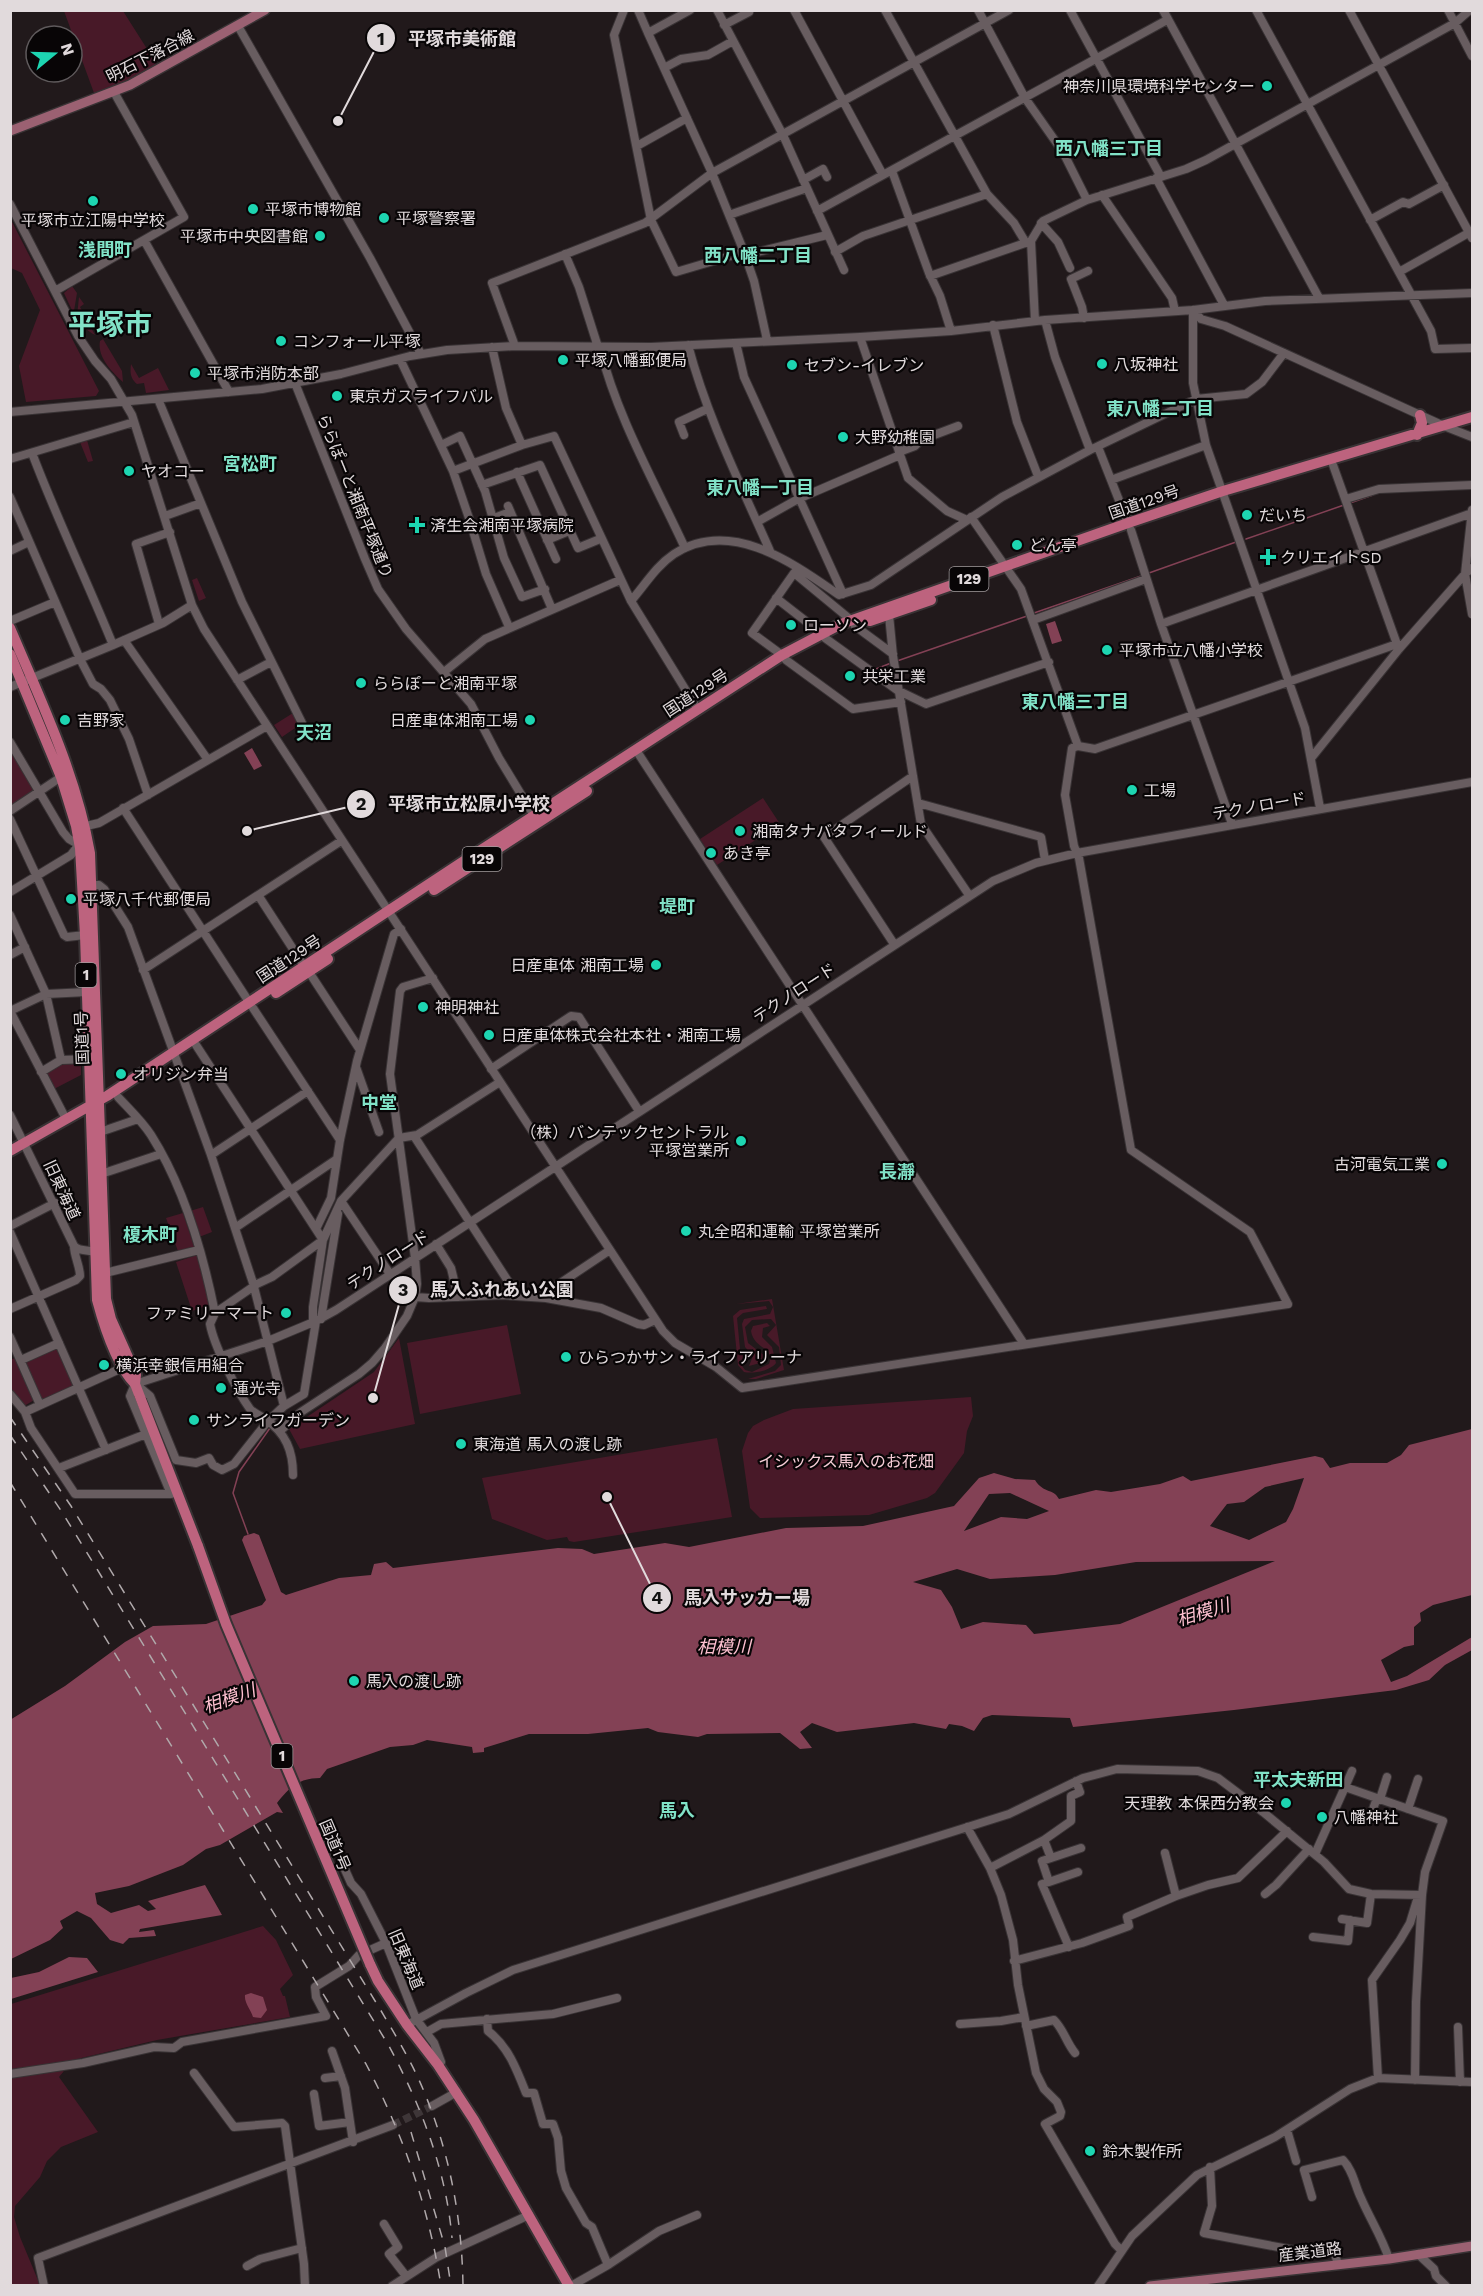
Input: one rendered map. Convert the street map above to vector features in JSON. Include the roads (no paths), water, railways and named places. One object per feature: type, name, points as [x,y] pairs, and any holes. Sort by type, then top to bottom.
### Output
[{"type":"highway","points":[[1416,435],[1422,423],[1420,415]]},
{"type":"highway","name":"国道129号","points":[[1225,495],[1333,465],[1449,428],[1473,417]]},
{"type":"highway","name":"国道129号","points":[[638,753],[698,710],[784,657],[823,635],[853,623],[1225,495],[1416,435],[1473,424]]},
{"type":"highway","name":"国道129号","points":[[853,623],[890,615],[1008,569]]},
{"type":"highway","name":"国道1号","points":[[10,628],[61,777],[85,828]]},
{"type":"highway","name":"国道1号","points":[[10,654],[27,680],[69,772],[85,828],[82,849],[88,1059],[100,1132],[106,1299],[111,1319],[136,1375],[135,1384]]},
{"type":"highway","name":"国道129号","points":[[10,1151],[26,1146],[95,1107],[784,657]]},
{"type":"highway","name":"国道1号","points":[[82,849],[92,885],[97,1300],[122,1368],[135,1384],[226,1624],[370,1964],[457,2092],[570,2286]]},
{"type":"highway","name":"国道129号","points":[[10,1158],[66,1119],[118,1097],[175,1055],[195,1045],[251,1005]]},
{"type":"main road","name":"明石下落合線","points":[[10,131],[114,92],[265,10]]},
{"type":"main road","name":"産業道路","points":[[1150,2286],[1389,2259],[1473,2246]]},
{"type":"street","points":[[624,10],[614,35],[651,220],[676,272],[828,235]]},
{"type":"street","points":[[638,10],[712,173],[745,254],[754,281],[767,340]]},
{"type":"street","points":[[648,33],[690,10]]},
{"type":"street","points":[[717,10],[783,135],[844,270]]},
{"type":"street","points":[[794,10],[883,176]]},
{"type":"street","points":[[885,10],[987,194],[1028,242],[1035,321]]},
{"type":"street","points":[[978,10],[1025,98],[1063,152],[1087,200]]},
{"type":"street","points":[[515,346],[492,283],[651,220],[712,173],[1009,10]]},
{"type":"street","points":[[1070,10],[1224,305]]},
{"type":"street","points":[[1162,10],[1319,298]]},
{"type":"street","points":[[1256,10],[1412,295],[1431,331],[1435,349],[1473,348]]},
{"type":"street","points":[[1349,10],[1472,234],[1399,272]]},
{"type":"street","points":[[1448,10],[1473,56]]},
{"type":"street","points":[[930,276],[1028,242],[1048,217],[1087,200],[1186,169],[1379,66],[1455,23],[1470,10]]},
{"type":"street","points":[[724,25],[749,12]]},
{"type":"street","points":[[817,211],[1167,20]]},
{"type":"street","points":[[238,26],[370,258],[421,354]]},
{"type":"street","points":[[664,68],[681,59],[708,55],[733,41]]},
{"type":"street","points":[[54,291],[184,217],[114,92]]},
{"type":"street","points":[[638,146],[687,118]]},
{"type":"street","points":[[729,215],[805,184],[823,169],[827,177]]},
{"type":"street","points":[[892,171],[951,331]]},
{"type":"street","points":[[1371,220],[1403,202],[1409,204],[1444,185]]},
{"type":"street","points":[[835,252],[863,236],[987,194]]},
{"type":"street","points":[[1102,195],[1172,298],[1175,311]]},
{"type":"street","points":[[10,204],[78,336],[126,403],[165,516],[192,605],[204,629],[655,1320],[675,1342],[716,1367],[742,1388],[1288,1304],[1250,1232],[1131,1150],[1065,795],[1072,748],[1078,746],[1095,749],[1398,646]]},
{"type":"street","points":[[1041,223],[1058,242],[1070,268]]},
{"type":"street","points":[[144,240],[230,392]]},
{"type":"street","points":[[565,254],[579,287],[605,369],[685,548]]},
{"type":"street","points":[[1084,318],[1071,279],[1088,271]]},
{"type":"street","points":[[10,412],[230,392],[341,374],[421,354],[492,347],[599,348],[860,337],[1319,298],[1473,293]]},
{"type":"street","points":[[1193,310],[1201,319],[1225,326],[1473,437]]},
{"type":"street","points":[[1193,310],[1192,363],[1196,399],[1206,445],[1305,728],[1320,808]]},
{"type":"street","points":[[1045,320],[1055,357],[1090,450]]},
{"type":"street","points":[[993,325],[1017,422],[1038,476]]},
{"type":"street","points":[[860,337],[908,478],[947,511],[969,518],[1021,589],[1078,746]]},
{"type":"street","points":[[736,343],[744,377],[843,594]]},
{"type":"street","points":[[688,345],[707,409],[770,551]]},
{"type":"street","points":[[492,347],[506,408],[522,445]]},
{"type":"street","points":[[631,601],[652,573],[674,554],[685,548],[710,541],[738,543],[770,551],[839,595],[871,585],[969,518],[1038,476],[1196,399],[1246,394],[1262,382],[1284,353]]},
{"type":"street","points":[[400,359],[453,471],[486,574],[509,627]]},
{"type":"street","name":"ららぽーと湘南平塚通り","points":[[295,383],[378,589],[406,629],[477,712],[499,758],[536,819]]},
{"type":"street","points":[[158,399],[242,602],[302,723]]},
{"type":"street","points":[[684,435],[679,422],[707,409]]},
{"type":"street","points":[[10,459],[134,422]]},
{"type":"street","points":[[757,522],[798,499],[915,446],[921,440],[958,426]]},
{"type":"street","points":[[441,445],[460,436],[482,485],[494,518],[504,558],[522,597],[544,590]]},
{"type":"street","points":[[453,471],[522,445],[554,436],[600,539],[631,601],[698,710]]},
{"type":"street","points":[[1111,480],[1206,445]]},
{"type":"street","points":[[1098,447],[1129,527],[1232,824]]},
{"type":"street","points":[[32,453],[59,524],[84,574],[113,645]]},
{"type":"street","points":[[482,485],[540,465],[578,548],[600,539]]},
{"type":"street","points":[[1333,465],[1398,646]]},
{"type":"street","points":[[517,472],[556,559]]},
{"type":"street","points":[[1346,499],[1383,489],[1473,485]]},
{"type":"street","points":[[10,497],[80,659],[93,684],[100,688],[110,700],[129,739],[148,795]]},
{"type":"street","points":[[165,516],[201,503]]},
{"type":"street","points":[[494,518],[509,509],[552,609]]},
{"type":"street","points":[[1472,611],[1469,571],[1473,509]]},
{"type":"street","points":[[1161,624],[1472,513]]},
{"type":"street","points":[[547,540],[569,531]]},
{"type":"street","points":[[159,624],[136,544],[170,532]]},
{"type":"street","points":[[10,551],[29,542]]},
{"type":"street","points":[[1312,757],[1398,646],[1469,571]]},
{"type":"street","points":[[893,654],[794,573],[752,633],[853,709],[901,702]]},
{"type":"street","points":[[1033,620],[1146,579]]},
{"type":"street","points":[[444,672],[485,639],[620,580]]},
{"type":"street","points":[[776,598],[900,692],[919,702],[932,703],[1049,662]]},
{"type":"street","points":[[10,621],[55,602]]},
{"type":"street","points":[[10,687],[113,645],[159,624],[192,605]]},
{"type":"street","points":[[890,615],[893,654],[921,824],[969,895]]},
{"type":"street","points":[[124,640],[208,760]]},
{"type":"street","points":[[237,680],[271,662]]},
{"type":"street","points":[[85,828],[148,795],[267,726]]},
{"type":"street","points":[[10,742],[63,832],[82,849],[10,892]]},
{"type":"street","points":[[638,753],[1024,1344]]},
{"type":"street","points":[[894,944],[824,837],[913,776]]},
{"type":"street","points":[[10,811],[61,777]]},
{"type":"street","name":"テクノロード","points":[[135,1384],[268,1341],[316,1321],[969,895],[1018,869],[1077,853],[1473,782]]},
{"type":"street","points":[[918,802],[1041,837],[1045,860]]},
{"type":"street","points":[[123,808],[340,1140]]},
{"type":"street","points":[[10,819],[64,935],[67,937],[85,935]]},
{"type":"street","points":[[143,970],[341,841]]},
{"type":"street","points":[[92,885],[99,885],[104,889],[125,920],[175,1055],[235,1228],[268,1341],[284,1406]]},
{"type":"street","points":[[258,895],[360,1050]]},
{"type":"street","points":[[10,915],[46,994],[61,1060]]},
{"type":"street","points":[[316,1229],[331,1198],[340,1140],[360,1050],[394,934],[401,929]]},
{"type":"street","points":[[10,955],[26,947]]},
{"type":"street","points":[[280,1431],[301,1412],[372,1363],[402,1324],[415,1297],[417,1284],[415,1258],[390,1074],[400,991],[403,987],[433,978]]},
{"type":"street","points":[[66,1119],[11,1011],[46,994],[87,992]]},
{"type":"street","points":[[491,1069],[571,1016],[579,1017],[639,1111]]},
{"type":"street","points":[[195,1045],[323,1240]]},
{"type":"street","points":[[41,1071],[61,1060],[88,1059]]},
{"type":"street","points":[[356,1066],[379,1132]]},
{"type":"street","points":[[316,1321],[313,1307],[323,1240],[341,1201],[399,1138],[414,1136],[500,1082]]},
{"type":"street","points":[[211,1155],[308,1091]]},
{"type":"street","points":[[118,1097],[138,1119],[172,1173],[207,1276],[215,1313]]},
{"type":"street","name":"旧東海道","points":[[10,1115],[74,1246],[82,1251],[95,1251],[104,1258]]},
{"type":"street","points":[[100,1132],[138,1119]]},
{"type":"street","points":[[414,1136],[517,1295]]},
{"type":"street","points":[[101,1174],[161,1154]]},
{"type":"street","points":[[235,1228],[337,1158]]},
{"type":"street","points":[[341,1201],[390,1274]]},
{"type":"street","points":[[10,1394],[25,1412],[31,1428],[75,1494],[171,1494],[130,1396],[135,1384],[150,1396],[176,1460],[196,1464],[209,1458],[222,1470],[230,1467],[268,1421],[284,1406],[304,1394],[316,1321],[341,1201]]},
{"type":"street","points":[[10,1226],[54,1203]]},
{"type":"street","points":[[10,1232],[106,1450]]},
{"type":"street","points":[[293,1475],[290,1447],[280,1431],[251,1410],[221,1356],[210,1324],[215,1313],[272,1277],[323,1240]]},
{"type":"street","points":[[436,1244],[451,1268],[458,1297]]},
{"type":"street","points":[[10,1309],[76,1280],[80,1276],[80,1271],[74,1257],[74,1246]]},
{"type":"street","points":[[105,1273],[199,1250]]},
{"type":"street","points":[[546,1298],[550,1290],[610,1250]]},
{"type":"street","points":[[415,1297],[517,1295],[601,1308],[638,1324],[644,1325],[655,1320]]},
{"type":"street","points":[[10,1337],[40,1405]]},
{"type":"street","points":[[21,1360],[59,1343]]},
{"type":"street","points":[[25,1412],[122,1368]]},
{"type":"street","points":[[59,1468],[146,1434]]},
{"type":"street","points":[[411,2022],[500,1976],[525,1966],[1019,1810],[1076,1781],[1117,1769],[1209,1773],[1223,1781],[1312,1852],[1349,1889],[1371,1894],[1422,1895]]},
{"type":"street","points":[[1265,1894],[1312,1852],[1353,1772]]},
{"type":"street","points":[[1369,1820],[1387,1777]]},
{"type":"street","points":[[1408,1809],[1418,1779]]},
{"type":"street","points":[[990,1868],[1044,1840],[1071,1821],[1071,1796],[1080,1792],[1076,1781]]},
{"type":"street","points":[[1345,1787],[1443,1821],[1425,1872],[1422,1895],[1416,2002],[1415,2080]]},
{"type":"street","points":[[967,1827],[990,1868],[1011,1930],[1014,1961],[1036,2073],[1044,2089],[1057,2102],[1061,2112],[1060,2116],[1046,2124],[1114,2244],[1121,2250]]},
{"type":"street","points":[[1014,1961],[1069,1947],[1129,1926],[1127,1917],[1176,1896],[1238,1878],[1287,1832]]},
{"type":"street","points":[[1044,1840],[1051,1858]]},
{"type":"street","points":[[1049,1882],[1042,1861],[1081,1848]]},
{"type":"street","points":[[1165,1853],[1176,1896]]},
{"type":"street","name":"旧東海道","points":[[342,1863],[386,1943],[411,2022],[427,2032],[438,2052],[441,2062],[438,2065]]},
{"type":"street","points":[[1069,1947],[1042,1884],[1078,1872]]},
{"type":"street","points":[[1313,1937],[1348,1941],[1346,1919],[1367,1923],[1371,1894]]},
{"type":"street","points":[[1378,2078],[1372,1980],[1400,1940],[1413,1916],[1417,1900],[1422,1895]]},
{"type":"street","points":[[10,2074],[83,2063],[154,2047],[174,2048],[182,2042],[326,2016],[316,1997],[315,1987],[349,1966],[359,1955],[386,1943]]},
{"type":"street","points":[[427,2032],[441,2024],[552,2014],[617,1998]]},
{"type":"street","points":[[487,2019],[488,2031],[500,2040],[526,2093],[534,2093],[543,2124],[554,2124],[566,2188],[586,2223],[592,2227],[608,2265]]},
{"type":"street","points":[[960,2024],[1054,2020],[1063,2029],[1075,2053]]},
{"type":"street","points":[[1458,2026],[1460,2082]]},
{"type":"street","points":[[332,2050],[345,2088],[353,2142]]},
{"type":"street","points":[[194,2073],[234,2127],[282,2123],[285,2126],[305,2286]]},
{"type":"street","points":[[325,2078],[341,2076]]},
{"type":"street","points":[[1098,2286],[1132,2236],[1187,2183],[1210,2167],[1287,2130],[1350,2089],[1378,2078],[1473,2082]]},
{"type":"street","points":[[432,2106],[457,2092]]},
{"type":"street","points":[[314,2094],[319,2126],[350,2122]]},
{"type":"street","points":[[44,2286],[38,2258],[290,2163],[353,2142],[393,2125]]},
{"type":"street","points":[[1287,2130],[1296,2161]]},
{"type":"street","points":[[1312,2197],[1304,2170],[1343,2160],[1348,2165],[1361,2200],[1380,2235],[1389,2259]]},
{"type":"street","points":[[1210,2167],[1212,2206],[1204,2233],[1302,2251],[1334,2251],[1338,2264]]},
{"type":"street","points":[[570,2286],[608,2265],[659,2230],[697,2214]]},
{"type":"street","points":[[392,2286],[436,2257],[529,2215]]},
{"type":"street","points":[[384,2224],[398,2247],[389,2254],[406,2276]]},
{"type":"street","points":[[247,2266],[260,2259],[302,2248]]},
{"type":"street","points":[[1418,2254],[1434,2269],[1436,2276],[1446,2286]]},
{"type":"water","points":[[1055,621],[1062,641],[1052,644],[1046,624]]},
{"type":"water","points":[[252,748],[262,766],[254,770],[244,753]]},
{"type":"water","name":"相模川","points":[[1472,1429],[1472,1595],[1433,1605],[1420,1613],[1421,1621],[1414,1627],[1414,1645],[1404,1647],[1381,1660],[1391,1682],[1407,1676],[1472,1637],[1472,1650],[1445,1665],[1429,1680],[1396,1690],[1073,1727],[1070,1718],[992,1715],[983,1718],[974,1731],[949,1724],[946,1729],[914,1723],[837,1732],[812,1723],[800,1732],[812,1748],[800,1749],[780,1733],[707,1734],[698,1737],[658,1732],[648,1728],[588,1734],[529,1734],[484,1748],[484,1752],[473,1753],[472,1747],[427,1740],[413,1745],[390,1747],[327,1769],[320,1778],[296,1784],[277,1803],[283,1813],[277,1812],[220,1845],[206,1849],[183,1865],[129,1886],[95,1893],[97,1904],[111,1913],[139,1905],[148,1911],[156,1909],[148,1901],[205,1885],[222,1915],[140,1929],[139,1932],[154,1930],[156,1936],[129,1938],[123,1944],[110,1940],[91,1918],[77,1911],[60,1921],[63,1928],[50,1940],[11,1959],[10,1720],[65,1686],[125,1642],[153,1626],[206,1624],[262,1605],[266,1600],[242,1540],[244,1536],[254,1533],[259,1535],[281,1592],[286,1595],[339,1578],[371,1575],[374,1564],[386,1562],[393,1568],[558,1548],[582,1549],[594,1554],[665,1543],[689,1547],[786,1528],[863,1526],[954,1506],[979,1478],[994,1473],[1015,1479],[1035,1480],[1059,1499],[1096,1490],[1111,1492],[1160,1484],[1183,1476],[1191,1481],[1315,1456],[1323,1458],[1330,1468],[1350,1463],[1387,1463],[1401,1455],[1409,1445]],"holes":[[[1304,1478],[1286,1522],[1249,1540],[1210,1526],[1227,1504],[1244,1502],[1265,1487]],[[1010,1493],[1049,1511],[1027,1519],[1001,1517],[964,1531],[989,1494]],[[1275,1561],[1120,1624],[1034,1634],[1026,1625],[983,1622],[961,1629],[952,1607],[941,1590],[913,1582],[957,1569],[990,1579],[1055,1575],[1136,1562]]]},
{"type":"water","points":[[69,1957],[87,1958],[98,1972],[11,1999],[11,1978],[39,1972]]},
{"type":"water","points":[[251,1993],[263,1997],[267,2010],[261,2018],[253,2017],[247,2004],[245,1995]]},
{"type":"waterway","points":[[1350,503],[1373,495]]},
{"type":"waterway","points":[[1246,539],[1344,505]]},
{"type":"waterway","points":[[1149,573],[1236,542]]},
{"type":"waterway","points":[[1034,613],[1141,576]]},
{"type":"waterway","points":[[897,661],[1027,616]]},
{"type":"waterway","points":[[876,669],[891,663]]},
{"type":"waterway","points":[[248,1534],[233,1493],[239,1472],[270,1428]]},
{"type":"tunnel","points":[[393,2125],[432,2106]]},
{"type":"railway","points":[[10,1417],[71,1506],[410,2061],[434,2117],[448,2164],[460,2236],[463,2286]]},
{"type":"railway","points":[[10,1435],[62,1512],[389,2046],[412,2092],[438,2163],[449,2212],[452,2238]]},
{"type":"railway","points":[[10,1482],[366,2064],[392,2117],[413,2172],[429,2228],[441,2286]]},
{"type":"railway","points":[[411,2132],[445,2247],[451,2286]]},
{"type":"place","name":"神奈川県環境科学センター","points":[[1267,86]]},
{"type":"place","name":"平塚市美術館","points":[[338,121]]},
{"type":"place","name":"平塚市立江陽中学校","points":[[93,201]]},
{"type":"place","name":"平塚市博物館","points":[[253,209]]},
{"type":"place","name":"平塚警察署","points":[[384,218]]},
{"type":"place","name":"平塚市中央図書館","points":[[320,236]]},
{"type":"place","name":"コンフォール平塚","points":[[281,341]]},
{"type":"place","name":"平塚八幡郵便局","points":[[563,360]]},
{"type":"place","name":"八坂神社","points":[[1102,364]]},
{"type":"place","name":"セブン-イレブン","points":[[792,365]]},
{"type":"place","name":"平塚市消防本部","points":[[195,373]]},
{"type":"place","name":"東京ガスライフバル","points":[[337,396]]},
{"type":"place","name":"大野幼稚園","points":[[843,437]]},
{"type":"place","name":"ヤオコー","points":[[129,471]]},
{"type":"place","name":"だいち","points":[[1247,515]]},
{"type":"place","name":"済生会湘南平塚病院","points":[[417,525]]},
{"type":"place","name":"どん亭","points":[[1017,545]]},
{"type":"place","name":"クリエイトSD","points":[[1268,557]]},
{"type":"place","name":"ローソン","points":[[791,625]]},
{"type":"place","name":"平塚市立八幡小学校","points":[[1107,650]]},
{"type":"place","name":"共栄工業","points":[[850,676]]},
{"type":"place","name":"ららぽーと湘南平塚","points":[[361,683]]},
{"type":"place","name":"吉野家","points":[[65,720]]},
{"type":"place","name":"日産車体湘南工場","points":[[530,720]]},
{"type":"place","name":"工場","points":[[1132,790]]},
{"type":"place","name":"平塚市立松原小学校","points":[[247,831]]},
{"type":"place","name":"湘南タナバタフィールド","points":[[740,831]]},
{"type":"place","name":"あき亭","points":[[711,853]]},
{"type":"place","name":"平塚八千代郵便局","points":[[71,899]]},
{"type":"place","name":"日産車体 湘南工場","points":[[656,965]]},
{"type":"place","name":"神明神社","points":[[423,1007]]},
{"type":"place","name":"日産車体株式会社本社・湘南工場","points":[[489,1035]]},
{"type":"place","name":"オリジン弁当","points":[[121,1074]]},
{"type":"place","name":"（株）バンテックセントラル 平塚営業所","points":[[741,1141]]},
{"type":"place","name":"古河電気工業","points":[[1442,1164]]},
{"type":"place","name":"丸全昭和運輸 平塚営業所","points":[[686,1231]]},
{"type":"place","name":"ファミリーマート","points":[[286,1313]]},
{"type":"place","name":"ひらつかサン・ライフアリーナ","points":[[566,1357]]},
{"type":"place","name":"横浜幸銀信用組合","points":[[104,1365]]},
{"type":"place","name":"蓮光寺","points":[[221,1388]]},
{"type":"place","name":"馬入ふれあい公園","points":[[373,1398]]},
{"type":"place","name":"サンライフガーデン","points":[[194,1420]]},
{"type":"place","name":"東海道 馬入の渡し跡","points":[[461,1444]]},
{"type":"place","name":"馬入サッカー場","points":[[607,1497]]},
{"type":"place","name":"馬入の渡し跡","points":[[354,1681]]},
{"type":"place","name":"天理教 本保西分教会","points":[[1286,1803]]},
{"type":"place","name":"八幡神社","points":[[1322,1817]]},
{"type":"place","name":"鈴木製作所","points":[[1090,2151]]},
{"type":"district","name":"西八幡三丁目","points":[[1109,148]]},
{"type":"district","name":"浅間町","points":[[105,249]]},
{"type":"district","name":"西八幡二丁目","points":[[758,255]]},
{"type":"district","name":"平塚市","points":[[110,324]]},
{"type":"district","name":"東八幡二丁目","points":[[1160,408]]},
{"type":"district","name":"宮松町","points":[[250,463]]},
{"type":"district","name":"東八幡一丁目","points":[[760,487]]},
{"type":"district","name":"東八幡三丁目","points":[[1075,701]]},
{"type":"district","name":"天沼","points":[[314,732]]},
{"type":"district","name":"堤町","points":[[677,906]]},
{"type":"district","name":"中堂","points":[[379,1102]]},
{"type":"district","name":"長瀞","points":[[897,1171]]},
{"type":"district","name":"榎木町","points":[[150,1234]]},
{"type":"district","name":"平太夫新田","points":[[1298,1779]]},
{"type":"district","name":"馬入","points":[[677,1810]]},
{"type":"park label","name":"イシックス馬入のお花畑","points":[[846,1461]]}]
